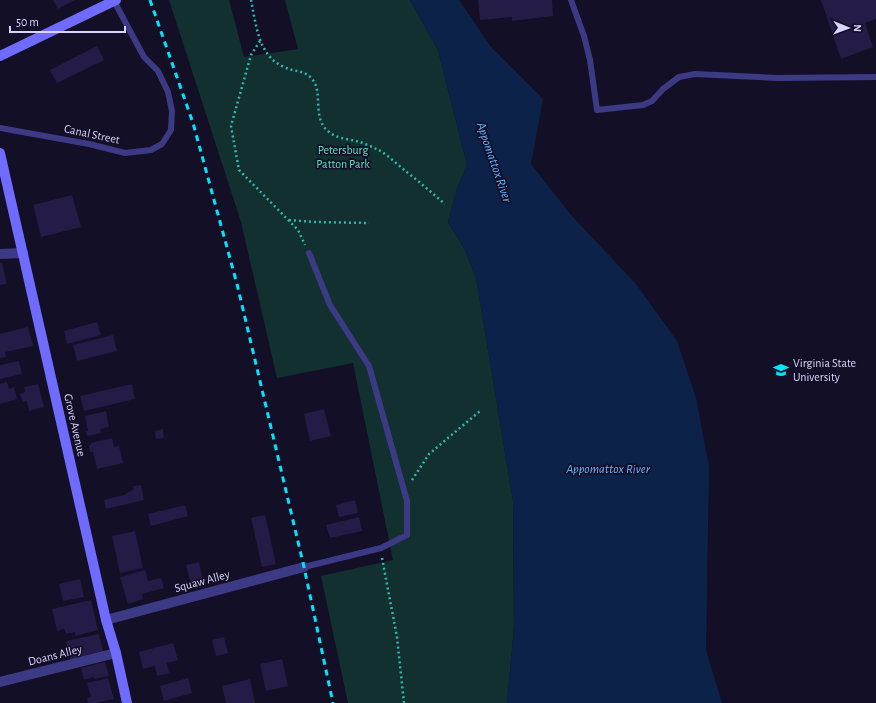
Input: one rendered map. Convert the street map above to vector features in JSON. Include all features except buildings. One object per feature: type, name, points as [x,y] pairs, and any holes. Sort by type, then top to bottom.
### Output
[{"type":"main road","points":[[0,56],[115,1]]},
{"type":"main road","name":"Grove Avenue","points":[[0,153],[106,620],[116,653],[127,703]]},
{"type":"street","points":[[0,254],[23,253]]},
{"type":"street","name":"Squaw Alley","points":[[106,620],[304,567]]},
{"type":"street","name":"Doans Alley","points":[[0,682],[116,653]]},
{"type":"lane","points":[[571,0],[584,36],[590,60],[597,110],[643,105],[652,101],[663,89],[679,77],[695,74],[778,78],[876,77]]},
{"type":"lane","name":"Canal Street","points":[[0,128],[89,144],[125,153],[151,150],[162,144],[171,130],[172,111],[168,92],[158,71],[144,57],[115,1]]},
{"type":"lane","points":[[304,567],[380,548],[407,535],[406,501],[404,492],[369,366],[330,305],[309,254]]},
{"type":"path","points":[[250,0],[260,41],[266,53],[285,68],[305,73],[312,78],[316,85],[319,117],[322,124],[329,132],[338,137],[360,142],[378,150],[393,160],[445,204]]},
{"type":"path","points":[[260,41],[251,55],[231,126],[239,170],[298,230],[309,254]]},
{"type":"path","points":[[289,220],[369,223]]},
{"type":"path","points":[[404,492],[430,454],[480,411]]},
{"type":"path","points":[[380,548],[396,637],[404,703]]},
{"type":"green space","name":"Petersburg Patton Park","points":[[169,0],[229,0],[244,57],[298,49],[285,0],[410,0],[438,50],[467,165],[457,189],[448,222],[465,250],[476,278],[513,501],[514,627],[507,703],[348,703],[321,576],[393,560],[353,363],[277,378],[241,222]]},
{"type":"water","name":"Appomattox River","points":[[410,0],[459,0],[491,47],[543,99],[531,164],[571,215],[636,284],[677,341],[696,398],[709,466],[706,650],[722,703],[507,703],[514,627],[513,501],[476,278],[465,250],[448,222],[457,189],[467,165],[438,50]]},
{"type":"railway","points":[[150,0],[193,123],[237,284],[304,567],[333,703]]},
{"type":"place","name":"Virginia State University","points":[[781,370]]}]
